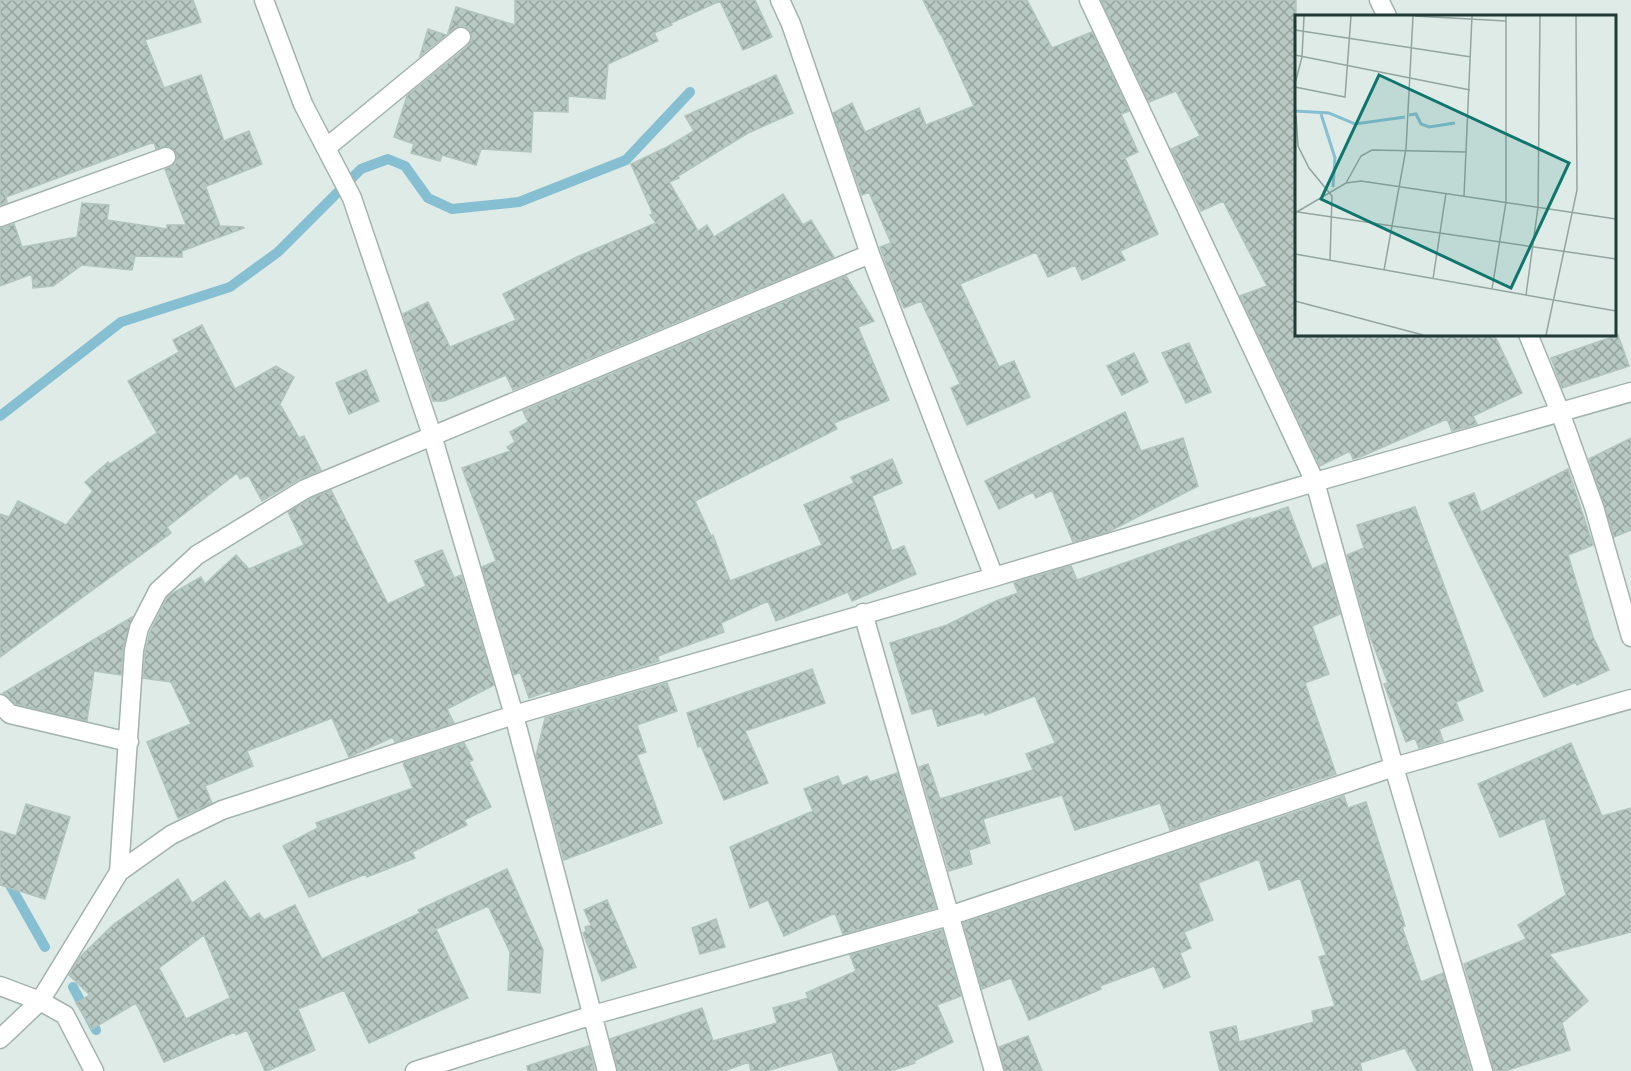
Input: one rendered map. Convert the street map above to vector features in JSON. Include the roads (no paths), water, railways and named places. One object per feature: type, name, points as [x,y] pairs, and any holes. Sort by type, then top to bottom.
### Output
[{"type":"street","points":[[264,0],[303,104],[352,198],[432,435],[514,714],[607,1071]]},
{"type":"street","points":[[780,0],[791,24],[870,254],[994,577]]},
{"type":"street","points":[[1089,0],[1314,482],[1483,1071]]},
{"type":"street","points":[[1379,0],[1386,15]]},
{"type":"street","points":[[326,148],[461,38]]},
{"type":"street","points":[[0,217],[166,158]]},
{"type":"street","points":[[119,872],[134,650],[139,628],[158,591],[197,555],[305,489],[870,254]]},
{"type":"street","points":[[1528,336],[1560,412],[1594,507],[1631,637]]},
{"type":"street","points":[[0,1039],[40,1001],[119,872],[171,834],[222,810],[514,714],[1631,392]]},
{"type":"street","points":[[863,613],[994,1071]]},
{"type":"street","points":[[415,1071],[593,1015],[949,916],[1394,767],[1631,699]]},
{"type":"street","points":[[0,704],[10,714],[129,742]]},
{"type":"street","points":[[0,986],[40,1001],[65,1015],[94,1071]]},
{"type":"waterway","points":[[0,416],[121,322],[230,287],[278,252],[361,169],[388,159],[405,166],[428,198],[452,209],[519,202],[626,160],[690,92]]},
{"type":"waterway","points":[[0,858],[6,878],[45,947]]},
{"type":"waterway","points":[[73,987],[96,1030]]}]
